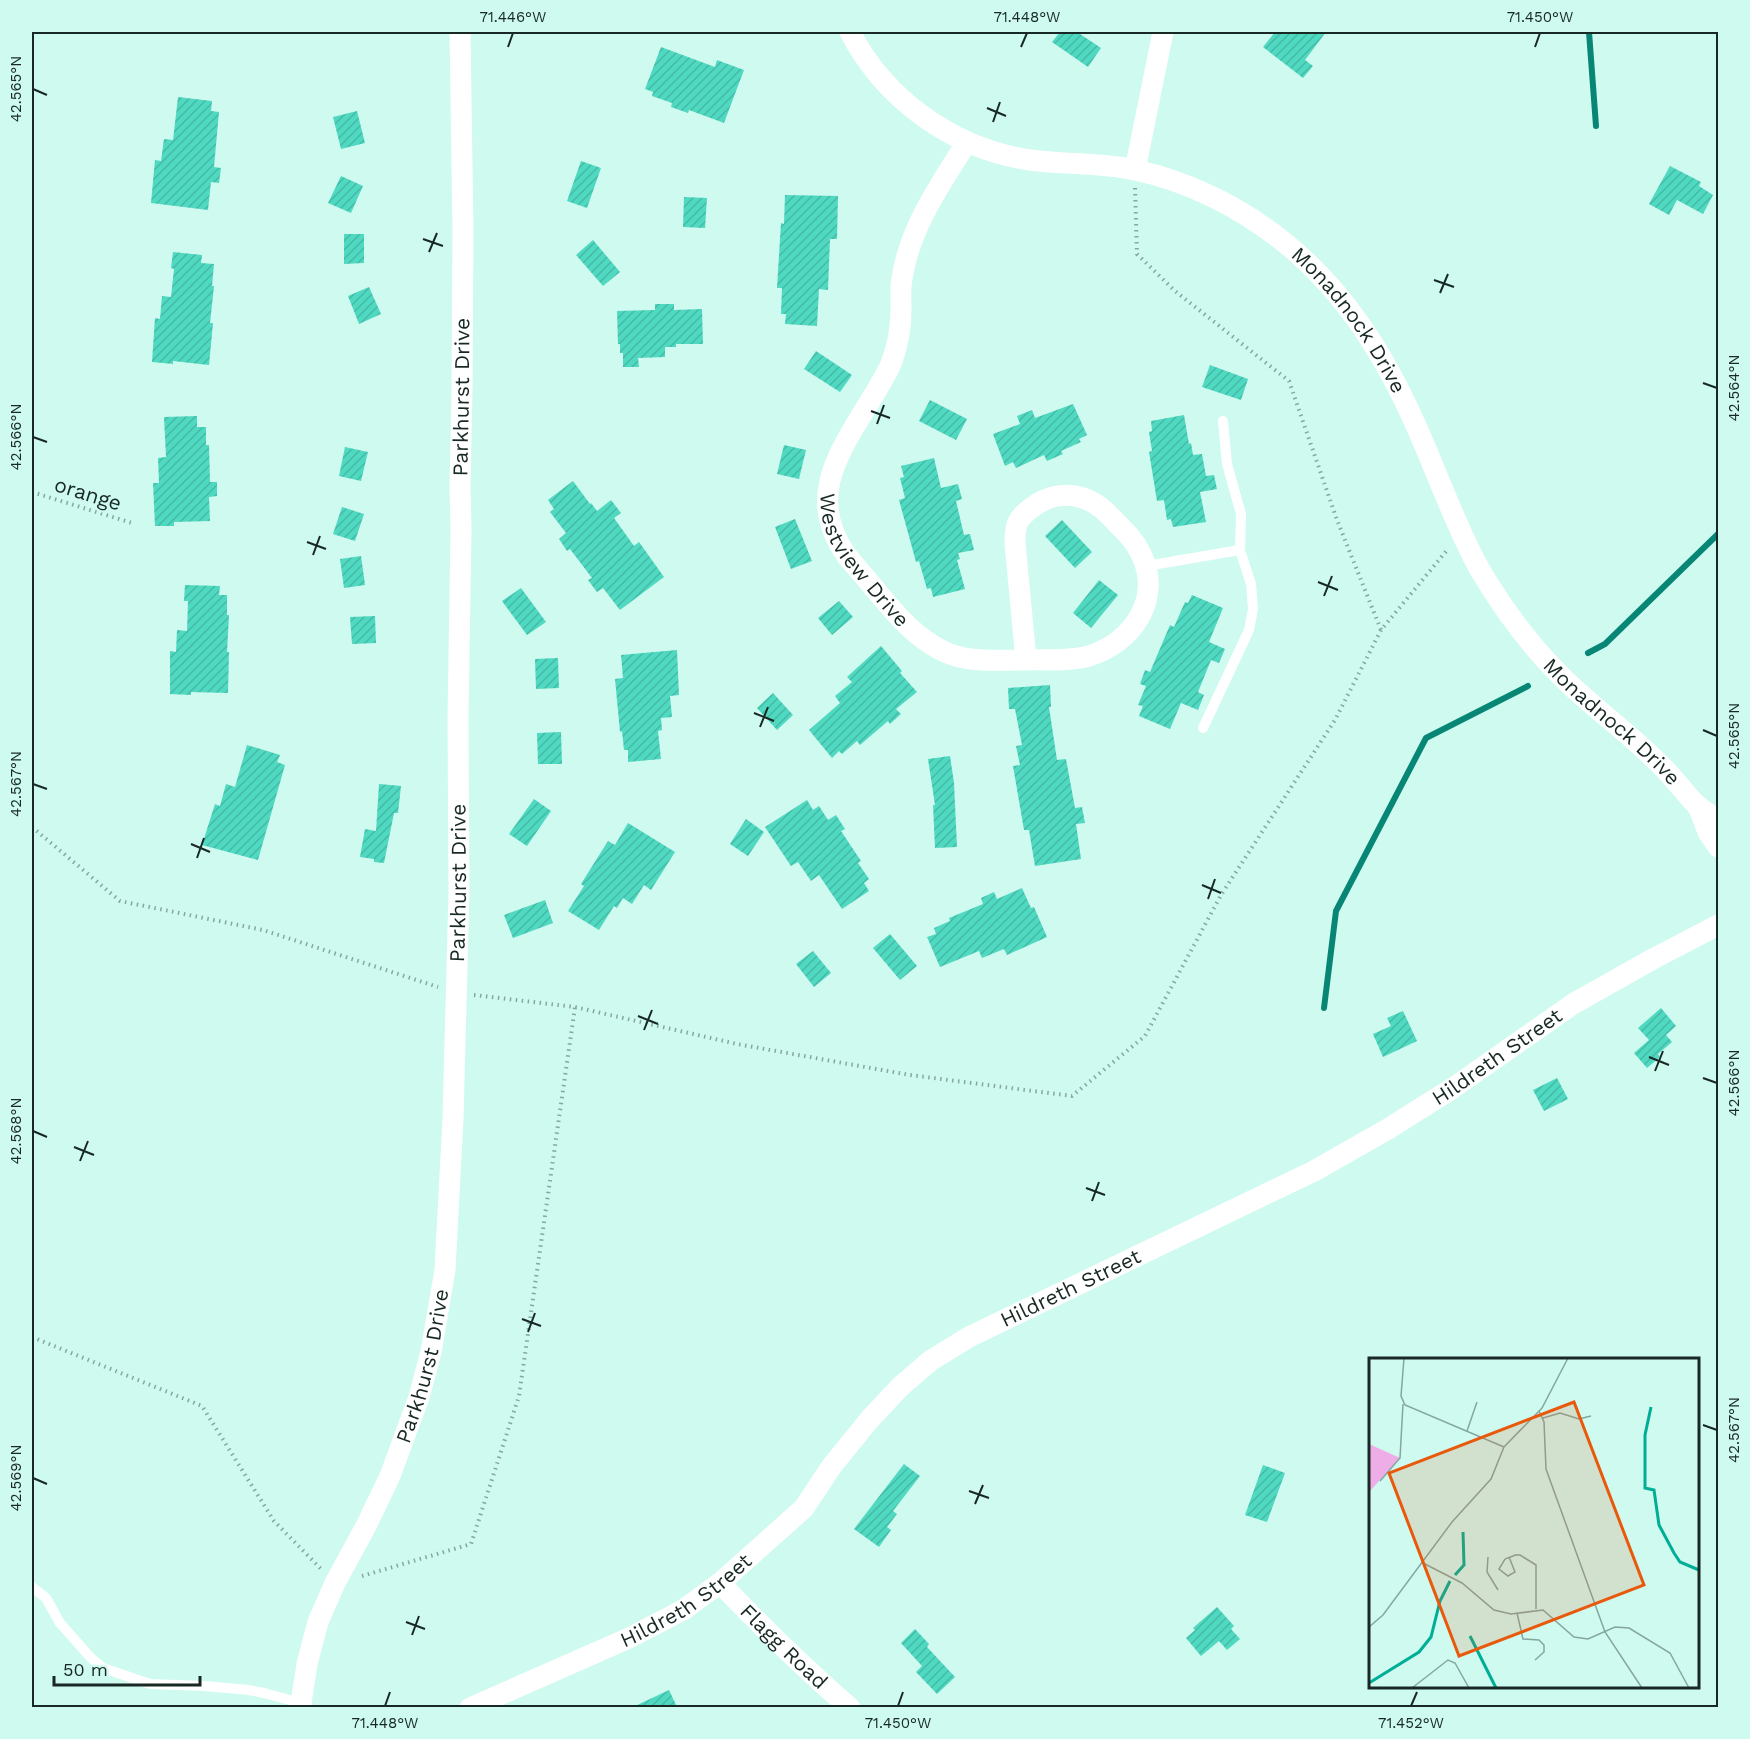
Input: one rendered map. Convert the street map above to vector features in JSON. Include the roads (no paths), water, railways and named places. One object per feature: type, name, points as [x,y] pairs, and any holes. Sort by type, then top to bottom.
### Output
[{"type":"street","name":"Parkhurst Drive","points":[[302,1705],[307,1664],[318,1622],[335,1583],[366,1527],[390,1476],[420,1397],[431,1352],[445,1270],[453,1118],[459,892],[458,718],[462,367],[460,32]]},
{"type":"street","name":"Monadnock Drive","points":[[850,32],[875,71],[902,99],[933,123],[967,142],[1009,156],[1030,160],[1107,165],[1135,170],[1186,186],[1234,208],[1286,243],[1337,292],[1368,335],[1402,396],[1461,532],[1497,598],[1545,659],[1575,689],[1659,763],[1698,806],[1719,820]]},
{"type":"street","points":[[1135,170],[1163,32]]},
{"type":"street","name":"Westview Drive","points":[[967,142],[930,200],[909,246],[902,277],[901,324],[895,352],[885,377],[833,469],[828,484],[828,511],[833,531],[846,554],[911,630],[942,651],[966,658],[1026,660],[1086,657],[1099,652],[1119,641],[1134,627],[1144,608],[1148,587],[1146,566],[1142,556],[1131,538],[1102,508],[1087,498],[1059,495],[1042,501],[1019,519],[1015,543],[1026,660]]},
{"type":"street","name":"Monadnock Drive","points":[[1698,806],[1708,832],[1719,847]]},
{"type":"street","name":"Hildreth Street","points":[[470,1707],[629,1638],[683,1610],[720,1583],[804,1508],[831,1467],[870,1419],[900,1387],[930,1361],[969,1337],[1314,1171],[1444,1094],[1573,1004],[1719,925]]},
{"type":"street","name":"Flagg Road","points":[[720,1583],[792,1657],[850,1707]]},
{"type":"lane","points":[[1203,728],[1249,630],[1253,609],[1251,584],[1240,550],[1241,514],[1227,464],[1223,421]]},
{"type":"lane","points":[[1146,566],[1240,550]]},
{"type":"lane","points":[[32,1587],[46,1598],[60,1623],[103,1668],[150,1684],[249,1690],[302,1705]]},
{"type":"waterway","points":[[1589,32],[1596,126]]},
{"type":"waterway","points":[[1588,653],[1605,644],[1718,534]]},
{"type":"waterway","points":[[1324,1008],[1336,911],[1426,738],[1528,686]]}]
